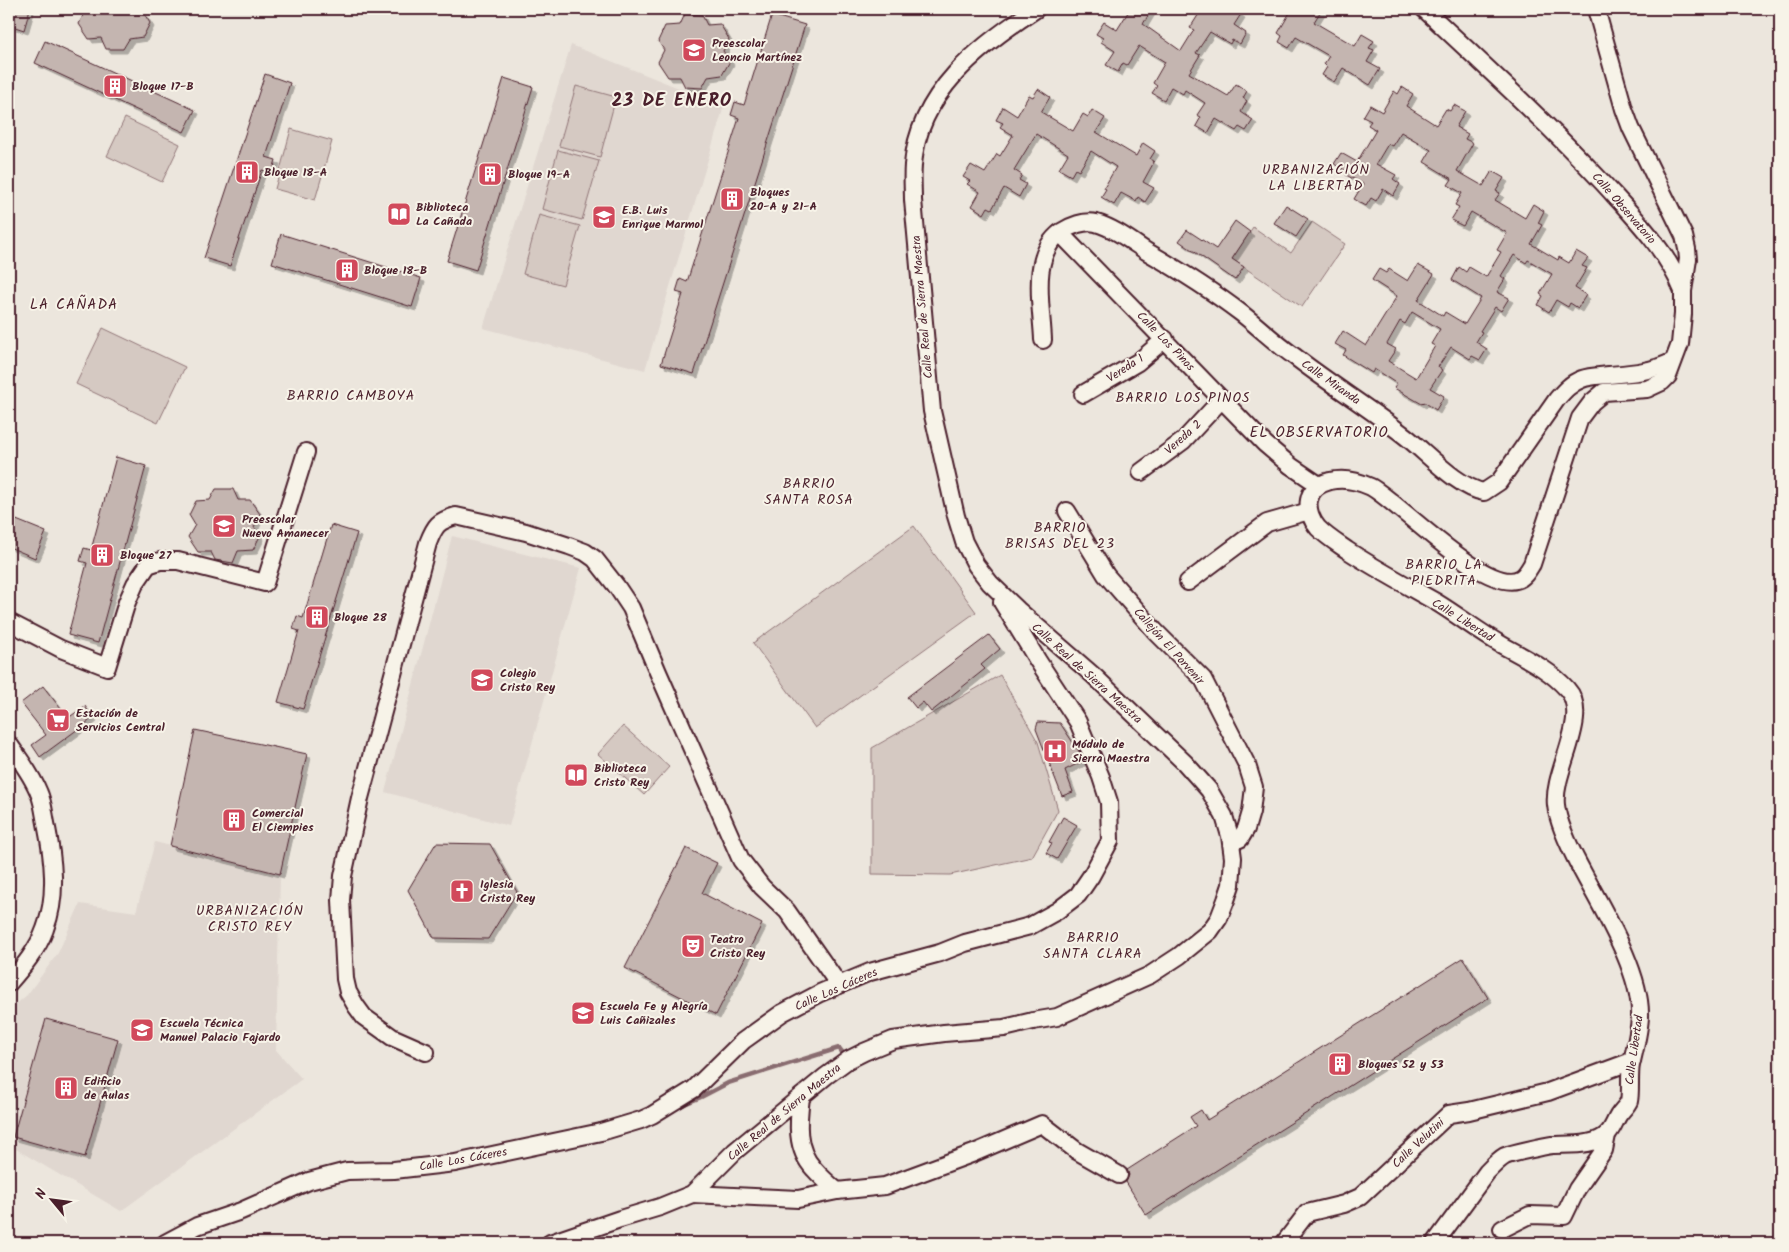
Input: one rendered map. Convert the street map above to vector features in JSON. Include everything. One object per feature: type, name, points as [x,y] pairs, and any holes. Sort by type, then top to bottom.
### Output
[{"type":"street","name":"Calle Real de Sierra Maestra","points":[[550,1243],[660,1207],[692,1194],[735,1151],[848,1060],[893,1040],[1004,1028],[1057,1017],[1150,975],[1179,956],[1210,931],[1219,918],[1231,884],[1233,858],[1231,841],[1224,816],[1201,779],[1094,676],[1018,610],[990,583],[976,565],[964,542],[956,516],[932,411],[913,200],[913,164],[917,144],[928,112],[950,79],[985,45],[1036,9]]},
{"type":"street","name":"Calle Observatorio","points":[[1424,9],[1575,154],[1640,223],[1674,270],[1683,291]]},
{"type":"street","points":[[1188,582],[1267,523],[1309,511],[1309,498],[1319,485],[1335,480],[1362,483],[1384,496],[1473,566],[1503,581],[1521,579],[1532,564],[1576,431],[1585,410],[1598,395],[1604,392],[1647,389],[1655,386],[1668,376],[1680,344],[1688,249],[1684,236],[1631,128],[1596,9]]},
{"type":"street","name":"Calle Miranda","points":[[1060,233],[1072,226],[1096,223],[1176,269],[1243,315],[1293,356],[1386,421],[1464,485],[1475,491],[1484,492],[1499,482],[1557,399],[1576,382],[1583,378],[1655,370],[1673,361]]},
{"type":"street","points":[[1044,340],[1040,287],[1041,269],[1050,244],[1060,233]]},
{"type":"street","name":"Calle Los Pinos","points":[[1060,233],[1266,444],[1291,466],[1319,485]]},
{"type":"street","name":"Vereda 1","points":[[1083,394],[1138,362],[1165,339]]},
{"type":"street","name":"Vereda 2","points":[[1141,472],[1183,441],[1222,399]]},
{"type":"street","points":[[9,622],[61,649],[107,667],[127,602],[135,584],[148,565],[160,561],[178,561],[265,583],[306,452]]},
{"type":"street","name":"Callejón El Porvenir","points":[[1067,511],[1106,574],[1155,631],[1203,679],[1247,765],[1254,787],[1252,812],[1240,839],[1231,841]]},
{"type":"street","name":"Calle Libertad","points":[[1309,511],[1314,523],[1329,537],[1400,583],[1436,602],[1500,644],[1543,668],[1567,688],[1576,703],[1572,736],[1558,777],[1556,806],[1559,819],[1576,860],[1621,945],[1633,975],[1640,1015],[1629,1074],[1629,1101],[1607,1135],[1604,1150],[1577,1189],[1564,1216],[1530,1215],[1502,1229]]},
{"type":"street","points":[[426,1052],[392,1037],[364,1017],[348,992],[345,979],[341,900],[343,876],[361,793],[428,543],[438,523],[456,516],[535,535],[585,552],[595,559],[618,587],[631,608],[741,860],[762,888],[787,911],[839,985]]},
{"type":"street","name":"Calle Los Cáceres","points":[[165,1243],[197,1226],[241,1211],[309,1180],[347,1171],[394,1170],[455,1163],[601,1132],[641,1120],[694,1089],[743,1041],[782,1013],[820,993],[870,972],[940,953],[965,943],[1030,926],[1057,911],[1078,895],[1110,841],[1109,802],[1101,777],[1078,722],[990,583]]},
{"type":"street","points":[[9,744],[30,775],[40,795],[52,850],[54,884],[51,911],[45,930],[29,959],[9,983]]},
{"type":"street","name":"Calle Velutini","points":[[1284,1243],[1307,1213],[1344,1204],[1360,1197],[1449,1114],[1548,1092],[1632,1061]]},
{"type":"street","points":[[801,1097],[799,1137],[804,1153],[813,1168],[837,1191]]},
{"type":"street","points":[[692,1194],[798,1199],[837,1191],[885,1186],[974,1153],[1042,1124],[1077,1151],[1119,1175]]},
{"type":"street","points":[[1435,1243],[1487,1172],[1507,1155],[1550,1145],[1582,1145],[1607,1135]]},
{"type":"shaded area","name":"E.B. Luis Enrique Marmol","points":[[571,45],[724,106],[645,370],[483,328]]},
{"type":"shaded area","points":[[576,86],[616,97],[600,157],[559,146]]},
{"type":"shaded area","points":[[125,118],[180,144],[162,182],[107,156]]},
{"type":"shaded area","points":[[291,129],[332,141],[315,200],[275,189]]},
{"type":"shaded area","points":[[558,150],[599,161],[582,220],[542,209]]},
{"type":"shaded area","points":[[539,215],[580,226],[563,285],[523,274]]},
{"type":"shaded area","points":[[1312,222],[1345,244],[1302,307],[1232,259],[1253,227],[1291,253]]},
{"type":"shaded area","points":[[103,328],[185,367],[158,423],[76,384]]},
{"type":"shaded area","points":[[914,526],[976,612],[815,728],[753,643]]},
{"type":"shaded area","name":"Colegio Cristo Rey","points":[[452,536],[581,568],[509,826],[385,792]]},
{"type":"shaded area","points":[[1000,675],[1038,742],[1058,810],[1032,857],[950,875],[872,874],[872,748]]},
{"type":"shaded area","points":[[623,726],[669,767],[644,795],[598,754]]},
{"type":"shaded area","name":"Escuela Técnica Manuel Palacio Fajardo","points":[[155,842],[280,874],[276,1050],[302,1079],[121,1211],[9,1145],[9,1010],[27,995],[58,953],[80,904],[136,912]]},
{"type":"building","points":[[9,9],[30,9],[24,30],[9,25]]},
{"type":"building","points":[[86,9],[141,9],[150,23],[143,37],[129,39],[123,49],[106,49],[101,38],[89,39],[79,24]]},
{"type":"building","points":[[1130,9],[1152,9],[1143,24],[1181,51],[1194,30],[1190,28],[1202,9],[1233,9],[1241,14],[1234,25],[1246,33],[1240,44],[1232,40],[1230,44],[1210,32],[1196,53],[1200,55],[1189,73],[1228,96],[1236,84],[1247,91],[1243,98],[1247,101],[1241,112],[1253,120],[1246,131],[1239,127],[1236,131],[1216,119],[1208,133],[1196,126],[1201,117],[1197,115],[1205,103],[1185,90],[1183,94],[1171,87],[1164,100],[1152,93],[1157,86],[1153,83],[1165,62],[1139,46],[1127,65],[1123,63],[1118,72],[1106,65],[1115,51],[1101,42],[1103,38],[1096,34],[1104,22],[1117,30]]},
{"type":"building","points":[[1292,9],[1322,9],[1314,22],[1355,46],[1362,34],[1374,41],[1369,48],[1374,50],[1367,62],[1380,69],[1370,85],[1343,68],[1334,82],[1322,75],[1327,67],[1324,64],[1329,56],[1296,37],[1289,48],[1279,42],[1282,36],[1278,33]]},
{"type":"building","name":"Preescolar Leoncio Martínez","points":[[685,14],[702,15],[707,25],[720,24],[729,39],[723,51],[730,61],[722,75],[708,77],[702,88],[685,87],[680,77],[668,77],[658,62],[664,50],[658,41],[665,26],[680,25]]},
{"type":"building","name":"Bloques 20-A y 21-A","points":[[772,15],[805,25],[694,374],[661,364],[683,294],[676,292],[680,279],[687,282],[739,118],[731,115],[735,102],[744,105]]},
{"type":"building","name":"Bloque 17-B","points":[[45,41],[195,110],[184,132],[35,63]]},
{"type":"building","name":"Bloque 18-A","points":[[265,74],[290,83],[266,157],[276,160],[272,173],[262,170],[230,266],[204,258]]},
{"type":"building","name":"Bloque 19-A","points":[[504,78],[533,87],[476,270],[447,261]]},
{"type":"building","points":[[1402,87],[1413,94],[1406,106],[1436,125],[1446,109],[1450,111],[1454,105],[1465,111],[1456,127],[1468,134],[1465,139],[1473,143],[1457,171],[1483,186],[1492,171],[1504,178],[1496,191],[1500,193],[1495,200],[1525,218],[1533,204],[1544,211],[1538,223],[1542,225],[1531,244],[1558,260],[1559,257],[1569,263],[1576,251],[1588,258],[1582,266],[1587,268],[1575,288],[1586,295],[1578,308],[1570,303],[1568,307],[1556,300],[1549,312],[1538,305],[1543,296],[1540,294],[1552,274],[1528,260],[1526,263],[1514,255],[1501,276],[1505,279],[1497,292],[1509,298],[1501,311],[1495,307],[1480,331],[1482,332],[1476,342],[1487,349],[1480,360],[1472,356],[1470,359],[1451,347],[1438,367],[1442,370],[1430,388],[1444,396],[1436,410],[1424,402],[1422,404],[1394,388],[1397,384],[1374,369],[1372,373],[1343,355],[1346,350],[1335,344],[1343,331],[1366,346],[1397,296],[1372,280],[1379,269],[1386,273],[1389,269],[1408,281],[1418,265],[1434,274],[1418,300],[1443,316],[1445,312],[1465,324],[1481,298],[1452,280],[1459,267],[1466,272],[1469,267],[1486,277],[1501,252],[1497,250],[1507,233],[1471,212],[1463,226],[1451,220],[1459,207],[1455,205],[1462,193],[1448,185],[1452,179],[1424,162],[1431,150],[1401,132],[1392,146],[1388,144],[1376,164],[1396,175],[1393,179],[1400,184],[1393,196],[1383,189],[1376,201],[1371,198],[1366,206],[1354,199],[1363,184],[1346,175],[1348,172],[1334,164],[1341,153],[1357,162],[1376,130],[1368,125],[1371,121],[1363,117],[1370,105],[1382,112],[1394,91],[1398,94]],"holes":[[[1412,312],[1440,329],[1431,344],[1435,346],[1416,378],[1388,361],[1396,349],[1387,344],[1400,321],[1405,324]]]},
{"type":"building","points":[[1038,89],[1050,97],[1041,112],[1073,131],[1083,114],[1088,117],[1092,110],[1105,118],[1096,132],[1136,156],[1143,143],[1155,151],[1150,159],[1154,162],[1143,182],[1154,188],[1145,202],[1138,197],[1136,201],[1121,193],[1114,205],[1101,197],[1116,167],[1091,151],[1079,171],[1075,169],[1071,176],[1059,169],[1068,154],[1036,134],[1014,170],[1022,175],[1019,180],[1026,184],[1019,197],[1004,188],[992,209],[988,207],[984,214],[972,206],[980,192],[967,184],[970,181],[963,177],[971,165],[985,173],[997,154],[1000,156],[1013,135],[1000,127],[1003,123],[996,120],[1003,107],[1017,116],[1029,95],[1033,97]]},
{"type":"building","points":[[1286,205],[1308,219],[1296,237],[1274,223]]},
{"type":"building","points":[[1235,221],[1250,232],[1232,259],[1244,267],[1235,280],[1179,241],[1187,230],[1216,249]]},
{"type":"building","name":"Bloque 18-B","points":[[281,234],[421,278],[412,307],[272,263]]},
{"type":"building","name":"Bloque 27","points":[[116,457],[146,466],[98,643],[68,635],[87,563],[80,561],[84,548],[91,550]]},
{"type":"building","name":"Preescolar Nuevo Amanecer","points":[[216,489],[233,489],[238,500],[250,500],[260,514],[254,527],[260,536],[253,550],[238,551],[233,563],[215,560],[211,552],[198,552],[188,537],[195,525],[189,515],[196,501],[210,500]]},
{"type":"building","points":[[9,517],[46,532],[35,558],[9,547]]},
{"type":"building","name":"Bloque 28","points":[[331,525],[357,533],[303,709],[278,702],[299,631],[293,629],[297,616],[303,618]]},
{"type":"building","points":[[989,635],[1000,649],[981,665],[985,669],[931,712],[923,702],[916,708],[907,697]]},
{"type":"building","points":[[43,686],[68,718],[85,706],[93,718],[40,757],[32,745],[46,735],[21,703]]},
{"type":"building","points":[[1038,722],[1060,723],[1080,753],[1083,761],[1065,770],[1073,792],[1062,796],[1036,729]]},
{"type":"building","name":"Comercial El Ciempies","points":[[195,730],[307,754],[280,874],[170,846]]},
{"type":"building","points":[[1063,817],[1077,825],[1057,859],[1046,853],[1052,843],[1049,842]]},
{"type":"building","name":"Iglesia Cristo Rey","points":[[436,843],[490,844],[517,892],[488,939],[434,938],[408,890]]},
{"type":"building","name":"Teatro Cristo Rey","points":[[686,848],[717,863],[702,893],[762,924],[716,1015],[625,968]]},
{"type":"building","name":"Bloques 52 y 53","points":[[1463,958],[1488,998],[1146,1215],[1126,1182],[1129,1175],[1127,1170],[1196,1126],[1190,1117],[1201,1110],[1207,1120]]},
{"type":"building","name":"Edificio de Aulas","points":[[46,1019],[118,1039],[85,1157],[13,1137]]},
{"type":"waterway","points":[[682,1105],[728,1083],[839,1048],[846,1057]]},
{"type":"place","name":"Preescolar Leoncio Martínez","points":[[694,50]]},
{"type":"place","name":"Bloque 17-B","points":[[115,86]]},
{"type":"place","name":"Bloque 18-A","points":[[247,172]]},
{"type":"place","name":"Bloque 19-A","points":[[490,174]]},
{"type":"place","name":"Bloques 20-A y 21-A","points":[[732,199]]},
{"type":"place","name":"Biblioteca La Cañada","points":[[399,214]]},
{"type":"place","name":"E.B. Luis Enrique Marmol","points":[[604,217]]},
{"type":"place","name":"Bloque 18-B","points":[[347,270]]},
{"type":"place","name":"Preescolar Nuevo Amanecer","points":[[224,526]]},
{"type":"place","name":"Bloque 27","points":[[102,555]]},
{"type":"place","name":"Bloque 28","points":[[317,617]]},
{"type":"place","name":"Colegio Cristo Rey","points":[[482,680]]},
{"type":"place","name":"Estación de Servicios Central","points":[[58,720]]},
{"type":"place","name":"Módulo de Sierra Maestra","points":[[1055,751]]},
{"type":"place","name":"Biblioteca Cristo Rey","points":[[576,775]]},
{"type":"place","name":"Comercial El Ciempies","points":[[234,820]]},
{"type":"place","name":"Iglesia Cristo Rey","points":[[462,891]]},
{"type":"place","name":"Teatro Cristo Rey","points":[[693,946]]},
{"type":"place","name":"Escuela Fe y Alegría Luis Cañizales","points":[[583,1013]]},
{"type":"place","name":"Escuela Técnica Manuel Palacio Fajardo","points":[[142,1030]]},
{"type":"place","name":"Bloques 52 y 53","points":[[1340,1064]]},
{"type":"place","name":"Edificio de Aulas","points":[[66,1088]]},
{"type":"district","name":"23 DE ENERO","points":[[672,100]]},
{"type":"district","name":"URBANIZACIÓN LA LIBERTAD","points":[[1316,177]]},
{"type":"district","name":"LA CAÑADA","points":[[74,304]]},
{"type":"district","name":"BARRIO CAMBOYA","points":[[351,395]]},
{"type":"district","name":"BARRIO LOS PINOS","points":[[1183,397]]},
{"type":"district","name":"EL OBSERVATORIO","points":[[1319,432]]},
{"type":"district","name":"BARRIO SANTA ROSA","points":[[809,492]]},
{"type":"district","name":"BARRIO BRISAS DEL 23","points":[[1060,536]]},
{"type":"district","name":"BARRIO LA PIEDRITA","points":[[1444,572]]},
{"type":"district","name":"URBANIZACIÓN CRISTO REY","points":[[250,918]]},
{"type":"district","name":"BARRIO SANTA CLARA","points":[[1093,946]]}]
